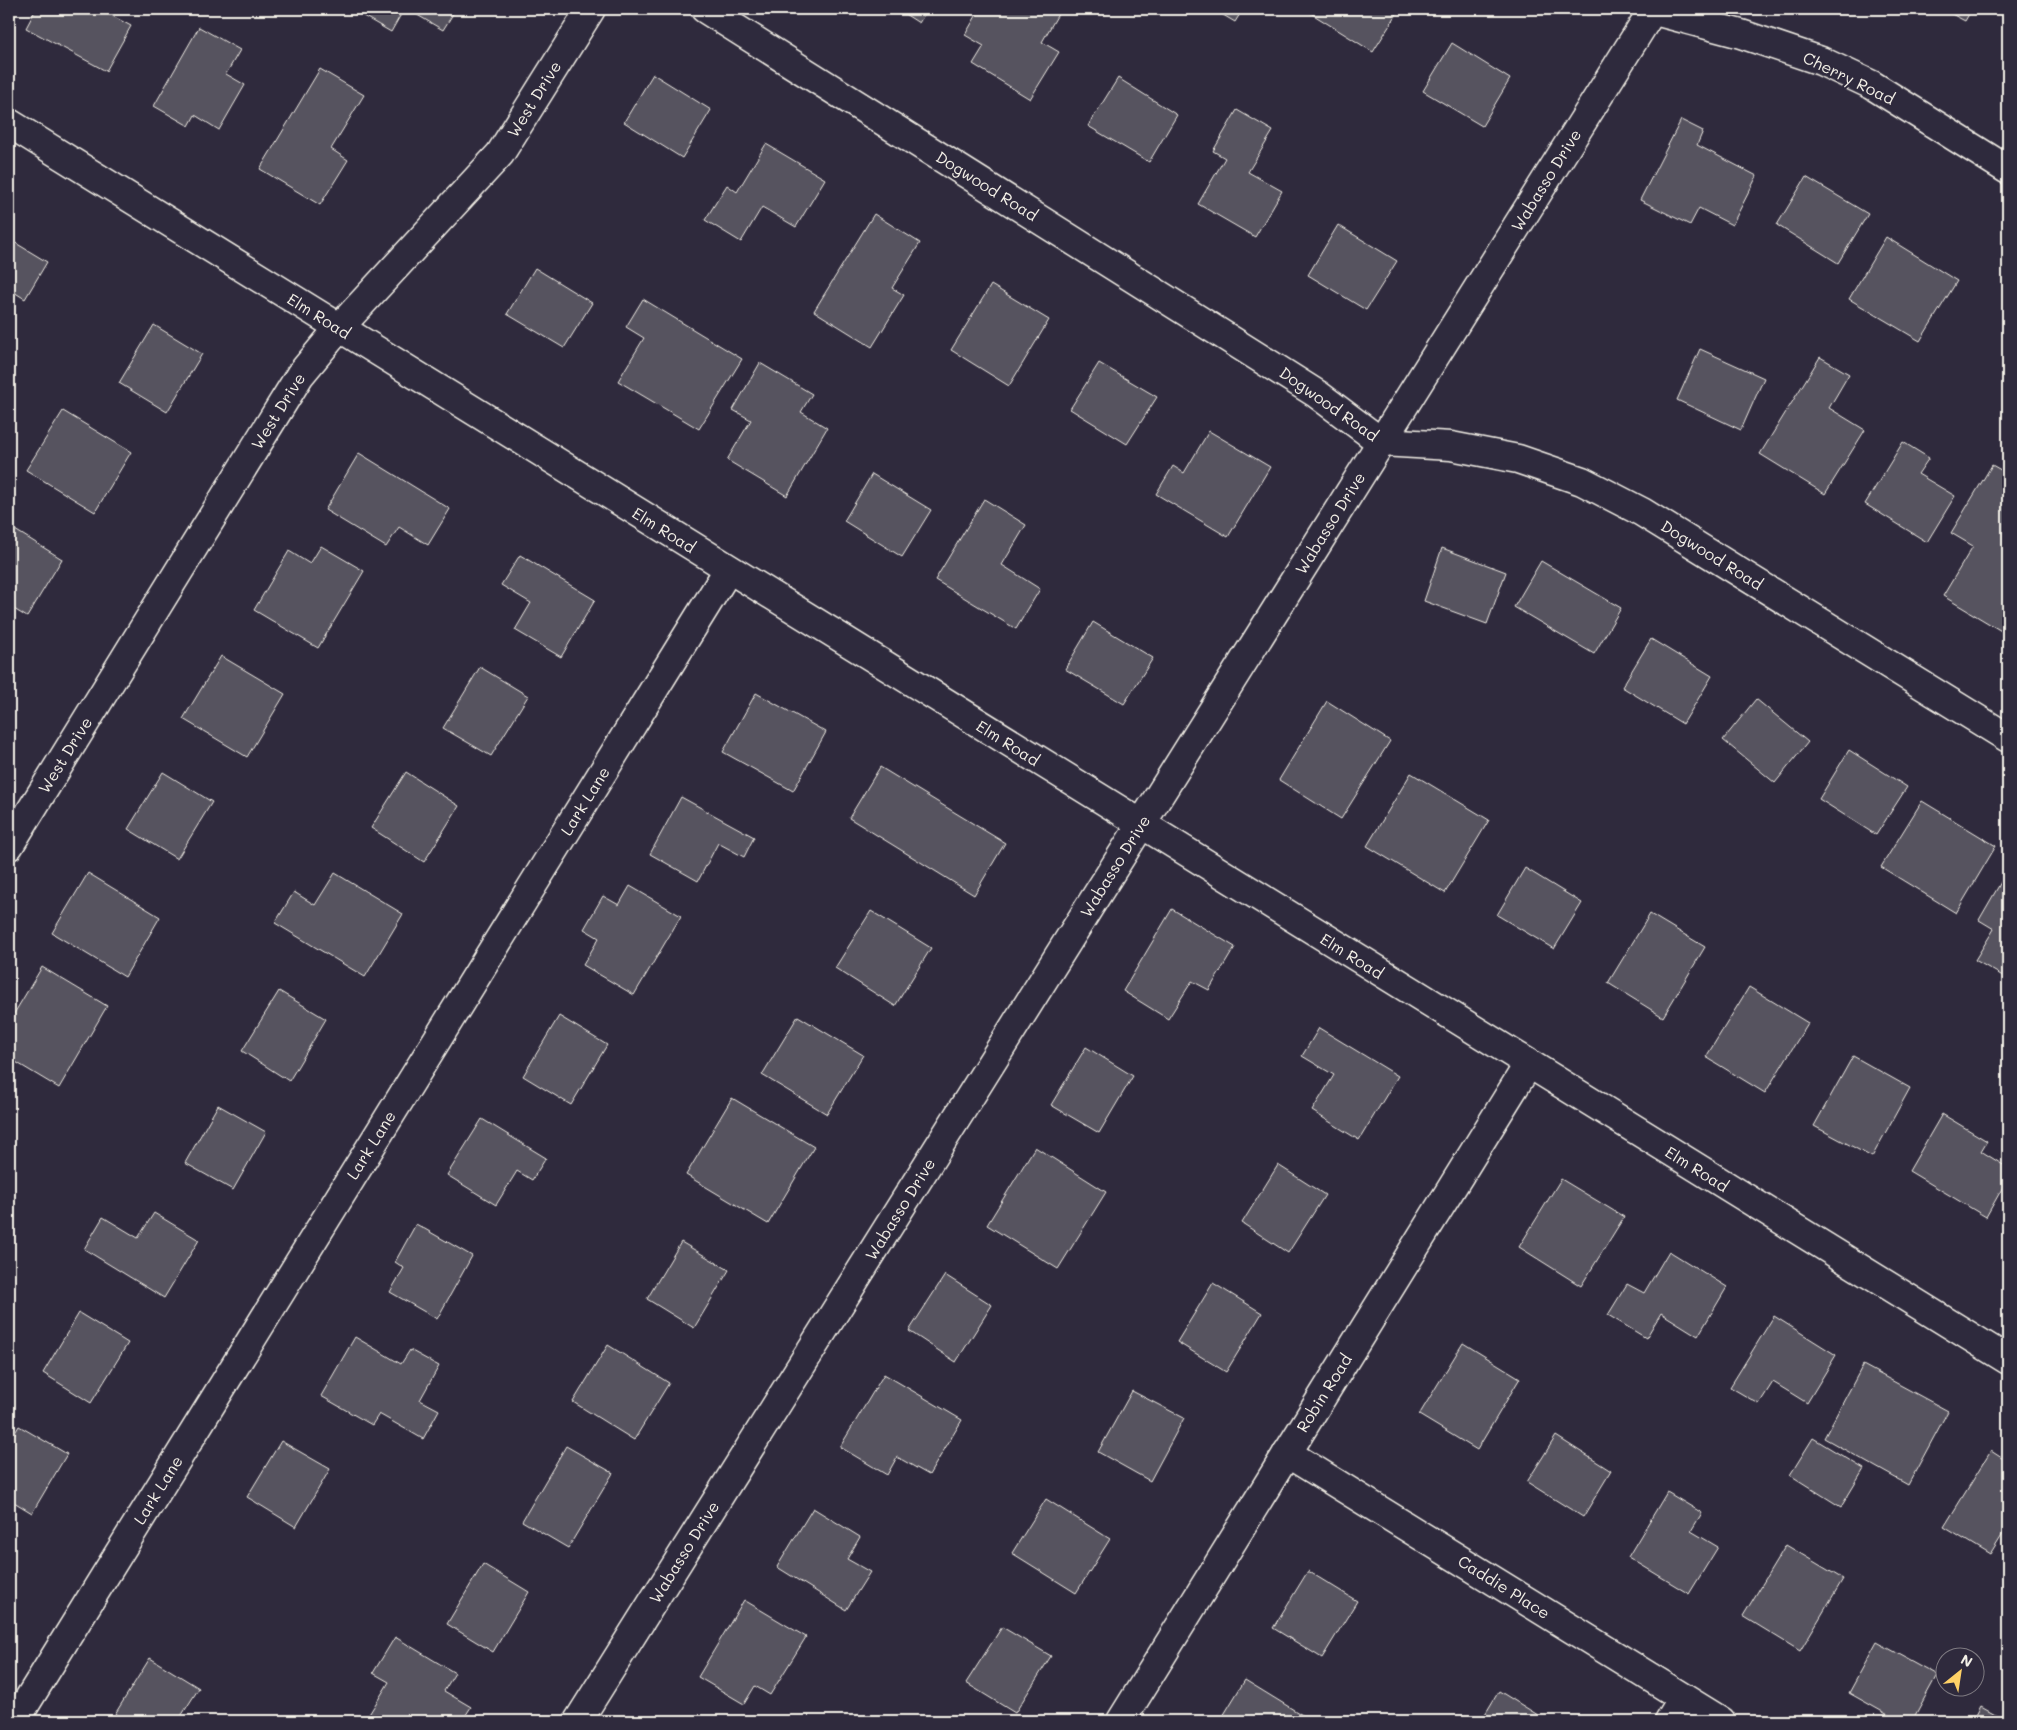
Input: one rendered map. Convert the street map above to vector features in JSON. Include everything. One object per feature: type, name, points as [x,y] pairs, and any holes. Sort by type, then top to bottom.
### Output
[{"type":"street","name":"West Drive","points":[[9,846],[300,375],[338,328],[500,154],[591,9]]},
{"type":"street","name":"Dogwood Road","points":[[705,9],[1317,394],[1381,442],[1452,446],[1518,460],[1582,481],[1642,512],[2008,738]]},
{"type":"street","name":"Wabasso Drive","points":[[578,1721],[1381,442],[1649,10]]},
{"type":"street","name":"Cherry Road","points":[[1649,10],[1741,34],[1821,61],[1872,86],[2008,170]]},
{"type":"street","name":"Elm Road","points":[[9,123],[728,570],[2008,1360]]},
{"type":"street","name":"Lark Lane","points":[[15,1721],[728,570]]},
{"type":"street","name":"Robin Road","points":[[1121,1721],[1528,1065]]},
{"type":"street","name":"Caddie Place","points":[[1287,1453],[1721,1721]]},
{"type":"street","points":[[1669,1721],[1683,1698]]},
{"type":"building","points":[[36,9],[107,9],[105,12],[131,26],[106,71],[26,28]]},
{"type":"building","points":[[351,9],[404,9],[391,32]]},
{"type":"building","points":[[407,9],[456,9],[443,30]]},
{"type":"building","points":[[897,9],[928,9],[919,23]]},
{"type":"building","points":[[980,9],[1061,9],[1042,42],[1059,52],[1030,99],[973,64],[984,46],[965,35]]},
{"type":"building","points":[[1213,9],[1243,9],[1235,22]]},
{"type":"building","points":[[1304,9],[1400,9],[1373,52]]},
{"type":"building","points":[[1942,9],[1972,9],[1965,21]]},
{"type":"building","points":[[199,27],[240,50],[226,74],[245,85],[219,130],[195,115],[189,126],[154,106]]},
{"type":"building","points":[[1452,43],[1510,79],[1482,126],[1423,91]]},
{"type":"building","points":[[320,69],[364,95],[331,149],[348,160],[320,205],[260,169]]},
{"type":"building","points":[[653,74],[711,110],[682,158],[624,122]]},
{"type":"building","points":[[1118,78],[1177,115],[1149,162],[1088,126]]},
{"type":"building","points":[[1237,110],[1273,131],[1248,172],[1282,191],[1255,237],[1198,204],[1225,158],[1213,151]]},
{"type":"building","points":[[1681,120],[1703,131],[1697,145],[1757,176],[1732,225],[1699,208],[1690,225],[1640,200]]},
{"type":"building","points":[[766,144],[825,179],[796,227],[762,207],[741,242],[705,220],[727,185],[737,192]]},
{"type":"building","points":[[1806,177],[1868,214],[1838,263],[1777,225]]},
{"type":"building","points":[[874,214],[920,243],[892,288],[904,295],[872,347],[814,311]]},
{"type":"building","points":[[1338,225],[1397,261],[1366,310],[1308,275]]},
{"type":"building","points":[[1886,237],[1957,281],[1920,341],[1849,299]]},
{"type":"building","points":[[9,239],[47,262],[25,299],[9,289]]},
{"type":"building","points":[[535,268],[592,303],[564,348],[507,314]]},
{"type":"building","points":[[991,285],[1049,320],[1009,386],[951,350]]},
{"type":"building","points":[[643,299],[742,359],[699,429],[618,381],[644,338],[626,327]]},
{"type":"building","points":[[154,325],[202,354],[167,412],[119,383]]},
{"type":"building","points":[[1700,349],[1764,378],[1741,430],[1677,400]]},
{"type":"building","points":[[1820,357],[1849,374],[1829,408],[1865,430],[1825,494],[1760,454]]},
{"type":"building","points":[[760,363],[812,394],[801,412],[827,428],[787,496],[727,460],[751,420],[733,410]]},
{"type":"building","points":[[1099,363],[1157,397],[1127,444],[1070,409]]},
{"type":"building","points":[[63,411],[131,452],[95,512],[26,470]]},
{"type":"building","points":[[1209,431],[1270,467],[1228,537],[1156,494],[1173,466],[1184,473]]},
{"type":"building","points":[[1903,442],[1929,458],[1918,474],[1955,496],[1927,542],[1865,504]]},
{"type":"building","points":[[359,453],[450,509],[428,545],[399,527],[386,547],[325,510]]},
{"type":"building","points":[[1992,465],[2008,474],[2008,623],[2003,632],[1943,596],[1973,546],[1951,533]]},
{"type":"building","points":[[872,474],[931,510],[902,557],[844,521]]},
{"type":"building","points":[[984,499],[1026,525],[1002,565],[1040,589],[1016,629],[935,580]]},
{"type":"building","points":[[15,530],[62,559],[27,617],[9,606],[9,540]]},
{"type":"building","points":[[321,546],[364,571],[318,648],[254,610],[289,551],[310,564]]},
{"type":"building","points":[[1442,548],[1506,572],[1487,624],[1424,601]]},
{"type":"building","points":[[520,555],[595,600],[561,657],[515,630],[531,603],[501,585]]},
{"type":"building","points":[[1541,561],[1621,608],[1594,654],[1514,607]]},
{"type":"building","points":[[1093,622],[1153,658],[1124,704],[1065,669]]},
{"type":"building","points":[[1651,639],[1712,676],[1683,724],[1622,687]]},
{"type":"building","points":[[221,656],[285,694],[247,757],[183,719]]},
{"type":"building","points":[[480,667],[528,696],[491,756],[443,728]]},
{"type":"building","points":[[756,693],[826,732],[793,791],[723,752]]},
{"type":"building","points":[[1756,699],[1808,742],[1775,783],[1723,740]]},
{"type":"building","points":[[1327,701],[1390,741],[1341,819],[1279,780]]},
{"type":"building","points":[[1849,750],[1907,787],[1876,835],[1819,799]]},
{"type":"building","points":[[880,767],[1005,843],[974,895],[849,818]]},
{"type":"building","points":[[163,772],[212,802],[177,859],[128,829]]},
{"type":"building","points":[[406,772],[459,806],[424,862],[371,828]]},
{"type":"building","points":[[1411,773],[1489,820],[1445,893],[1367,846]]},
{"type":"building","points":[[681,797],[754,837],[744,857],[718,843],[698,881],[650,854]]},
{"type":"building","points":[[1922,801],[1996,846],[1956,913],[1881,867]]},
{"type":"building","points":[[1525,868],[1582,903],[1554,949],[1497,915]]},
{"type":"building","points":[[2008,870],[2008,979],[1975,960],[1994,929],[1979,920]]},
{"type":"building","points":[[88,873],[160,917],[125,977],[52,933]]},
{"type":"building","points":[[335,873],[403,914],[365,977],[275,923],[294,892],[315,905]]},
{"type":"building","points":[[630,886],[681,916],[634,995],[583,965],[599,938],[584,929],[603,896],[619,905]]},
{"type":"building","points":[[1172,909],[1235,947],[1209,990],[1192,981],[1168,1019],[1123,991]]},
{"type":"building","points":[[871,911],[931,948],[895,1006],[835,968]]},
{"type":"building","points":[[1650,914],[1705,947],[1663,1017],[1608,983]]},
{"type":"building","points":[[42,967],[107,1006],[59,1088],[9,1058],[9,1022]]},
{"type":"building","points":[[1749,987],[1808,1023],[1765,1093],[1706,1057]]},
{"type":"building","points":[[279,991],[326,1019],[289,1081],[242,1051]]},
{"type":"building","points":[[559,1016],[607,1045],[571,1105],[523,1076]]},
{"type":"building","points":[[798,1016],[863,1055],[827,1114],[762,1075]]},
{"type":"building","points":[[1319,1028],[1398,1076],[1359,1140],[1312,1111],[1334,1075],[1302,1056]]},
{"type":"building","points":[[1086,1047],[1133,1076],[1099,1133],[1051,1105]]},
{"type":"building","points":[[1853,1056],[1910,1088],[1872,1157],[1814,1126]]},
{"type":"building","points":[[732,1098],[814,1147],[768,1224],[686,1175]]},
{"type":"building","points":[[218,1105],[266,1132],[233,1190],[185,1163]]},
{"type":"building","points":[[1942,1114],[1987,1141],[1981,1151],[2008,1168],[2008,1178],[1986,1217],[1909,1171]]},
{"type":"building","points":[[482,1119],[546,1158],[532,1180],[517,1171],[496,1205],[447,1175]]},
{"type":"building","points":[[1035,1147],[1106,1192],[1058,1269],[987,1225]]},
{"type":"building","points":[[1278,1165],[1325,1195],[1288,1253],[1242,1223]]},
{"type":"building","points":[[1561,1179],[1624,1217],[1581,1286],[1519,1247]]},
{"type":"building","points":[[154,1213],[199,1240],[164,1298],[84,1249],[103,1217],[138,1238]]},
{"type":"building","points":[[416,1224],[472,1256],[437,1319],[390,1292],[404,1268],[395,1262]]},
{"type":"building","points":[[681,1242],[729,1270],[694,1328],[647,1299]]},
{"type":"building","points":[[1669,1251],[1727,1287],[1698,1336],[1661,1313],[1646,1338],[1608,1315],[1627,1284],[1644,1293]]},
{"type":"building","points":[[945,1275],[992,1305],[956,1362],[909,1331]]},
{"type":"building","points":[[1213,1283],[1262,1313],[1226,1372],[1177,1342]]},
{"type":"building","points":[[79,1313],[128,1343],[91,1403],[43,1373]]},
{"type":"building","points":[[1774,1316],[1836,1355],[1807,1403],[1773,1382],[1759,1404],[1730,1387]]},
{"type":"building","points":[[355,1337],[401,1364],[410,1350],[439,1366],[420,1400],[439,1410],[423,1439],[379,1414],[372,1425],[321,1396]]},
{"type":"building","points":[[1463,1343],[1520,1378],[1477,1450],[1419,1415]]},
{"type":"building","points":[[608,1345],[669,1383],[634,1440],[573,1402]]},
{"type":"building","points":[[1863,1365],[1948,1411],[1908,1485],[1824,1438]]},
{"type":"building","points":[[884,1374],[962,1420],[929,1475],[897,1457],[887,1475],[840,1447]]},
{"type":"building","points":[[1132,1391],[1184,1418],[1150,1481],[1098,1452]]},
{"type":"building","points":[[19,1426],[67,1454],[32,1513],[9,1499],[9,1443]]},
{"type":"building","points":[[1556,1436],[1611,1471],[1583,1517],[1527,1482]]},
{"type":"building","points":[[1813,1438],[1864,1469],[1841,1507],[1790,1475]]},
{"type":"building","points":[[281,1441],[330,1469],[296,1527],[247,1497]]},
{"type":"building","points":[[566,1446],[613,1473],[568,1548],[522,1521]]},
{"type":"building","points":[[1991,1451],[2008,1462],[2008,1526],[1990,1555],[1944,1527]]},
{"type":"building","points":[[1667,1492],[1702,1513],[1691,1531],[1718,1547],[1689,1594],[1628,1557]]},
{"type":"building","points":[[1046,1499],[1110,1539],[1076,1593],[1012,1553]]},
{"type":"building","points":[[813,1508],[860,1537],[847,1559],[870,1572],[846,1610],[777,1567]]},
{"type":"building","points":[[1786,1545],[1843,1579],[1800,1651],[1743,1616]]},
{"type":"building","points":[[483,1564],[529,1592],[493,1652],[447,1624]]},
{"type":"building","points":[[1308,1571],[1357,1601],[1322,1658],[1273,1628]]},
{"type":"building","points":[[744,1600],[806,1637],[770,1695],[755,1686],[744,1704],[698,1677]]},
{"type":"building","points":[[1002,1627],[1051,1656],[1015,1713],[966,1683]]},
{"type":"building","points":[[395,1637],[455,1673],[444,1691],[471,1707],[462,1721],[365,1721],[389,1682],[373,1673]]},
{"type":"building","points":[[1877,1642],[1934,1673],[1934,1681],[1912,1721],[1899,1721],[1849,1693]]},
{"type":"building","points":[[150,1658],[199,1688],[178,1721],[126,1721],[115,1714]]},
{"type":"building","points":[[1245,1680],[1307,1718],[1305,1721],[1220,1721]]},
{"type":"building","points":[[1499,1691],[1546,1720],[1481,1721]]},
{"type":"building","points":[[1981,1706],[2008,1721],[1973,1721]]}]
